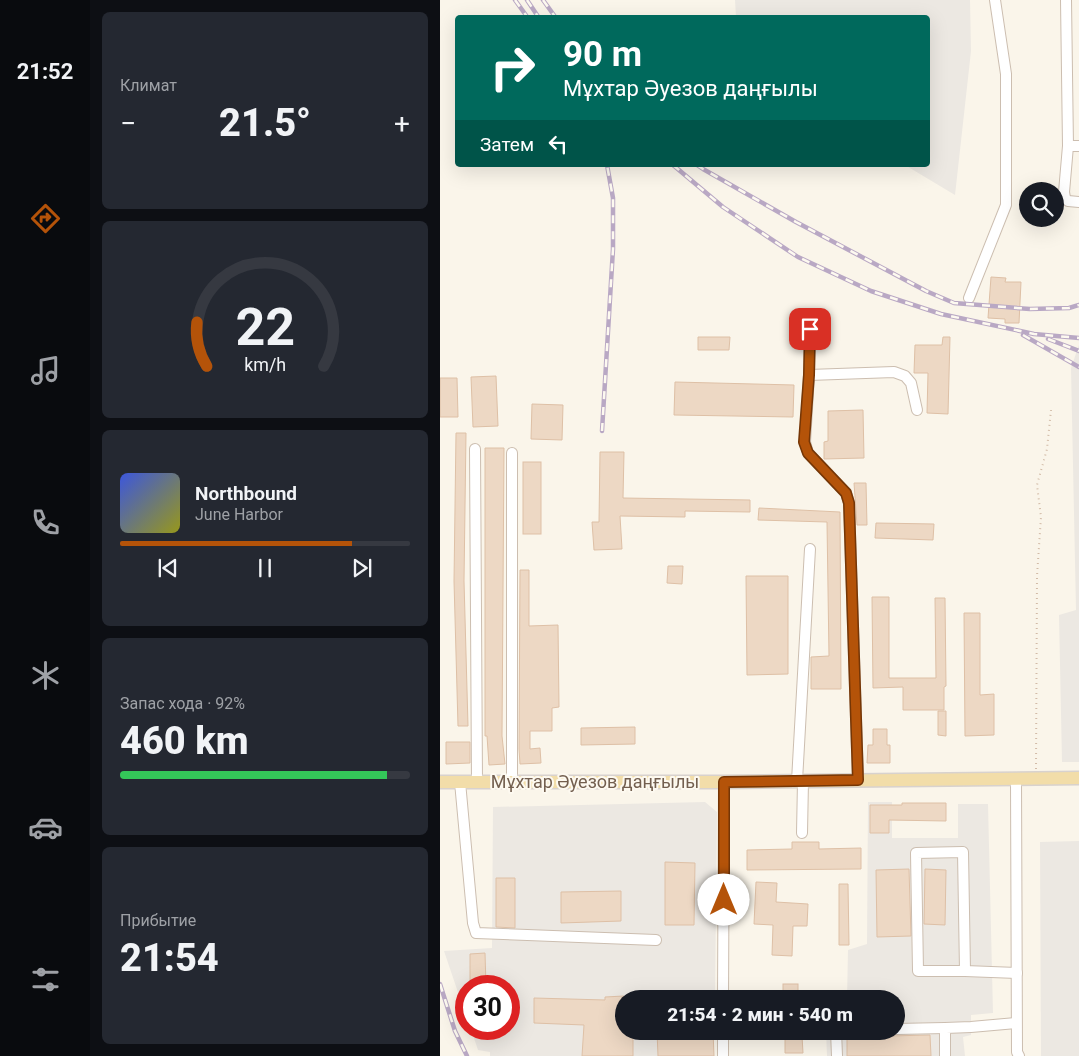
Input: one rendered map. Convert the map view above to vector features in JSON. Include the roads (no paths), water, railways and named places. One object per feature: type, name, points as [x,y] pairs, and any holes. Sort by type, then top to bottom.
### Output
[{"type":"main road","name":"Мұхтар Әуезов даңғылы","points":[[440,782],[724,782],[1079,778]]},
{"type":"street","points":[[968,298],[1006,205],[1006,74],[995,0]]},
{"type":"street","points":[[1066,0],[1068,146],[1064,192],[1065,198],[1068,201],[1079,202]]},
{"type":"street","points":[[1068,146],[1079,146]]},
{"type":"street","points":[[810,329],[804,442],[808,453],[846,493],[849,503],[858,780]]},
{"type":"street","points":[[809,375],[894,372],[905,376],[911,383],[917,410]]},
{"type":"street","points":[[475,449],[477,782]]},
{"type":"street","points":[[512,453],[512,782]]},
{"type":"street","points":[[802,833],[800,781],[810,549]]},
{"type":"street","points":[[1016,780],[1016,1024],[1017,1052],[1019,1056]]},
{"type":"street","points":[[460,782],[472,923],[476,932],[656,940]]},
{"type":"street","points":[[723,990],[724,782]]},
{"type":"street","points":[[965,971],[963,852],[916,853],[918,971],[1017,974]]},
{"type":"street","points":[[905,1029],[1016,1024]]},
{"type":"street","points":[[944,1028],[945,1056]]},
{"type":"street","points":[[723,1040],[723,1056]]},
{"type":"street","points":[[836,1040],[837,1056]]},
{"type":"railway","points":[[515,0],[526,15]]},
{"type":"railway","points":[[527,0],[537,15]]},
{"type":"railway","points":[[543,0],[554,15]]},
{"type":"railway","points":[[602,431],[613,249],[613,198],[607,167]]},
{"type":"railway","points":[[675,167],[723,207],[798,257],[871,291],[941,314],[1034,334],[1079,338]]},
{"type":"railway","points":[[700,167],[796,222],[926,291],[954,303],[1030,309],[1069,308],[1079,305]]},
{"type":"railway","points":[[1023,335],[1079,367]]},
{"type":"railway","points":[[1048,339],[1079,351]]},
{"type":"railway","points":[[440,984],[455,1031],[467,1056]]}]
